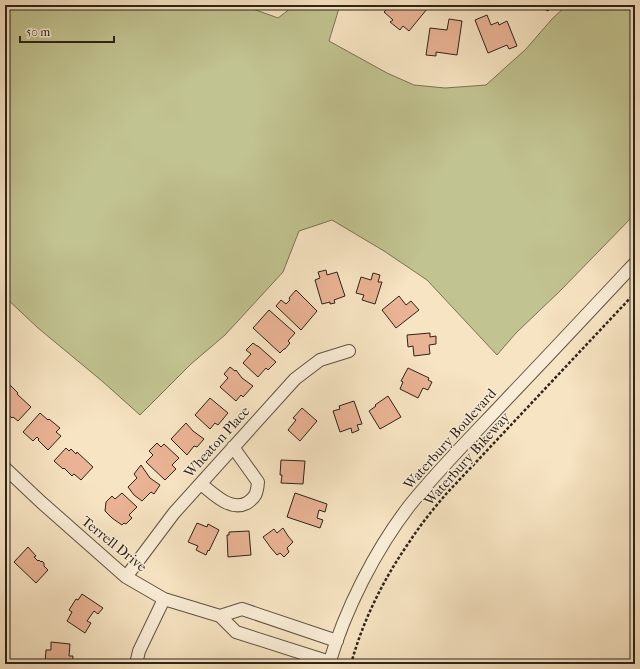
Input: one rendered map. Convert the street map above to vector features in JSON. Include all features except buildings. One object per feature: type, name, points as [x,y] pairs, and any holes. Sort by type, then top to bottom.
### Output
[{"type":"street","name":"Waterbury Boulevard","points":[[329,663],[351,606],[375,557],[390,533],[410,506],[440,470],[635,263]]},
{"type":"street","name":"Wheaton Place","points":[[126,577],[174,513],[295,379],[320,360],[349,351]]},
{"type":"street","points":[[200,484],[229,504],[238,506],[253,499],[257,492],[258,482],[233,447]]},
{"type":"street","name":"Terrell Drive","points":[[5,468],[126,577],[164,599],[220,616],[236,632],[329,663]]},
{"type":"street","points":[[136,664],[139,651],[164,599]]},
{"type":"street","points":[[220,616],[242,609],[337,641]]},
{"type":"path","name":"Waterbury Bikeway","points":[[351,664],[355,649],[368,616],[382,587],[400,556],[424,521],[447,493],[635,293]]},
{"type":"green space","points":[[5,5],[237,5],[278,18],[295,5],[340,5],[329,41],[387,73],[414,85],[445,88],[486,85],[526,49],[552,19],[567,5],[635,5],[635,214],[560,291],[516,333],[497,355],[427,280],[384,251],[332,220],[299,231],[283,272],[225,335],[191,364],[140,415],[102,381],[38,328],[5,297]]}]
